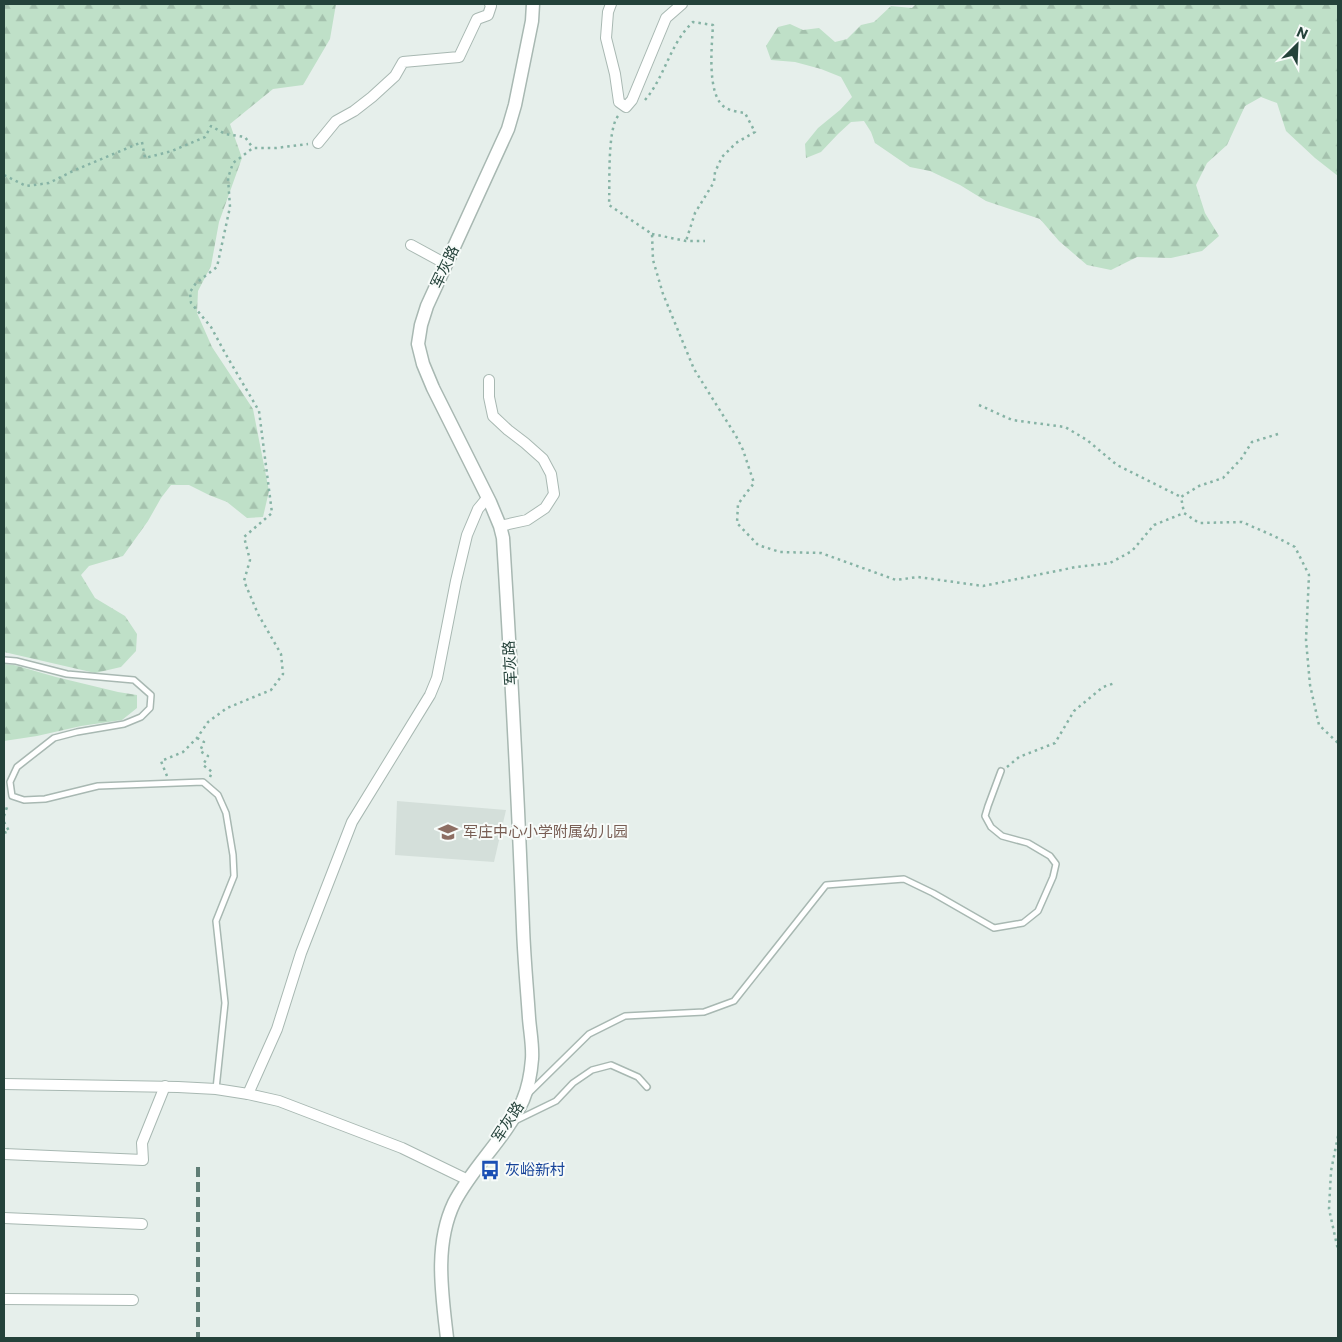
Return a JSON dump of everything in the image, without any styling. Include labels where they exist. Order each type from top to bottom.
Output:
[{"type":"street","points":[[318,143],[336,121],[354,111],[395,76],[404,62],[459,57],[477,19],[488,15],[490,4]]},
{"type":"street","name":"军灰路","points":[[447,1338],[442,1280],[443,1246],[447,1224],[454,1204],[468,1180],[510,1123],[524,1099],[532,1058],[503,538],[488,497],[433,388],[423,364],[418,344],[427,306],[508,129],[517,96],[534,4]]},
{"type":"street","points":[[611,4],[608,12],[606,38],[615,74],[619,102],[626,107],[632,100],[666,18],[682,4]]},
{"type":"street","points":[[411,245],[446,264]]},
{"type":"street","points":[[489,380],[488,396],[493,416],[543,459],[551,474],[554,494],[545,508],[527,520],[500,526]]},
{"type":"street","points":[[248,1094],[277,1028],[301,953],[352,822],[430,695],[437,678],[456,582],[468,534],[478,508],[488,497]]},
{"type":"street","points":[[4,1084],[165,1086],[216,1089],[248,1094],[279,1101],[402,1148],[468,1180]]},
{"type":"street","points":[[4,1154],[143,1160],[142,1144],[165,1086]]},
{"type":"street","points":[[4,1218],[142,1224]]},
{"type":"street","points":[[4,1299],[133,1300]]},
{"type":"lane","points":[[4,660],[16,660],[67,674],[134,680],[151,695],[150,708],[141,717],[124,724],[54,738],[17,767],[10,782],[12,796],[24,800],[45,799],[98,786],[203,782],[218,795],[226,813],[233,855],[234,876],[216,921],[225,1003],[216,1089]]},
{"type":"lane","points":[[524,1099],[589,1034],[625,1016],[704,1012],[734,1001],[826,885],[904,879],[994,928],[1023,923],[1038,911],[1053,877],[1056,864],[1050,856],[1028,843],[1002,836],[991,828],[985,816],[1001,771]]},
{"type":"lane","points":[[510,1123],[556,1101],[573,1083],[592,1070],[611,1064],[638,1077],[647,1087]]},
{"type":"path","points":[[686,241],[695,213],[714,182],[722,158],[736,143],[755,132],[745,112],[726,109],[718,102],[712,82],[711,49],[713,25],[693,22],[686,28],[677,43],[666,68],[652,92],[641,105],[626,107],[615,121],[611,143],[609,205],[652,234],[686,241],[705,241]]},
{"type":"path","points":[[4,175],[26,186],[49,183],[142,142],[145,158],[172,151],[205,137],[210,126],[225,134],[245,137],[253,148]]},
{"type":"path","points":[[169,783],[161,761],[183,752],[197,738],[208,722],[227,708],[272,690],[283,674],[280,654],[258,614],[244,581],[250,560],[244,537],[272,513],[259,411],[211,327],[191,303],[190,292],[196,283],[217,267],[230,207],[228,178],[233,163],[253,148],[276,148],[318,143]]},
{"type":"path","points":[[652,234],[653,260],[663,294],[694,369],[743,450],[754,483],[738,504],[737,523],[758,545],[780,552],[821,553],[896,580],[918,577],[983,586],[1076,567],[1110,563],[1132,550],[1154,525],[1184,514]]},
{"type":"path","points":[[978,406],[1012,420],[1065,427],[1087,440],[1117,465],[1181,497]]},
{"type":"path","points":[[1181,497],[1199,486],[1223,478],[1241,459],[1252,442],[1278,434]]},
{"type":"path","points":[[1181,497],[1184,514],[1199,523],[1242,522],[1294,547],[1309,575],[1306,640],[1310,685],[1319,724],[1338,743]]},
{"type":"path","points":[[1001,771],[1019,757],[1055,743],[1074,711],[1103,687],[1115,683]]},
{"type":"path","points":[[197,738],[204,742],[200,751],[208,756],[203,765],[212,772],[207,785]]},
{"type":"path","points":[[4,816],[12,796]]},
{"type":"path","points":[[4,822],[9,832],[4,834]]},
{"type":"path","points":[[1338,1136],[1331,1171],[1329,1209],[1338,1250]]},
{"type":"shaded area","name":"军庄中心小学附属幼儿园","points":[[397,801],[506,810],[494,862],[395,855]]},
{"type":"green space","points":[[4,4],[336,4],[330,39],[303,85],[273,89],[230,124],[242,158],[219,222],[211,266],[198,291],[197,313],[212,347],[253,409],[269,491],[263,517],[247,518],[227,502],[189,485],[171,485],[123,556],[89,566],[81,575],[95,598],[125,616],[137,634],[136,651],[121,667],[95,673],[4,652]]},
{"type":"green space","points":[[916,4],[1338,4],[1338,176],[1286,131],[1277,103],[1261,97],[1245,106],[1227,145],[1207,163],[1196,185],[1205,213],[1219,236],[1202,251],[1171,258],[1137,257],[1111,270],[1087,265],[1059,241],[1040,219],[986,201],[960,185],[930,171],[910,167],[875,143],[864,121],[851,122],[821,152],[806,158],[805,144],[818,128],[840,110],[852,97],[841,77],[795,62],[771,60],[766,46],[778,27],[790,24],[803,30],[819,28],[835,42],[847,39],[861,25],[874,22],[891,6],[912,8]]},
{"type":"green space","points":[[4,664],[137,695],[137,708],[122,720],[4,741]]},
{"type":"railway","points":[[198,1167],[198,1338]]},
{"type":"place","name":"军庄中心小学附属幼儿园","points":[[448,832]]},
{"type":"place","name":"灰峪新村","points":[[490,1170]]}]
